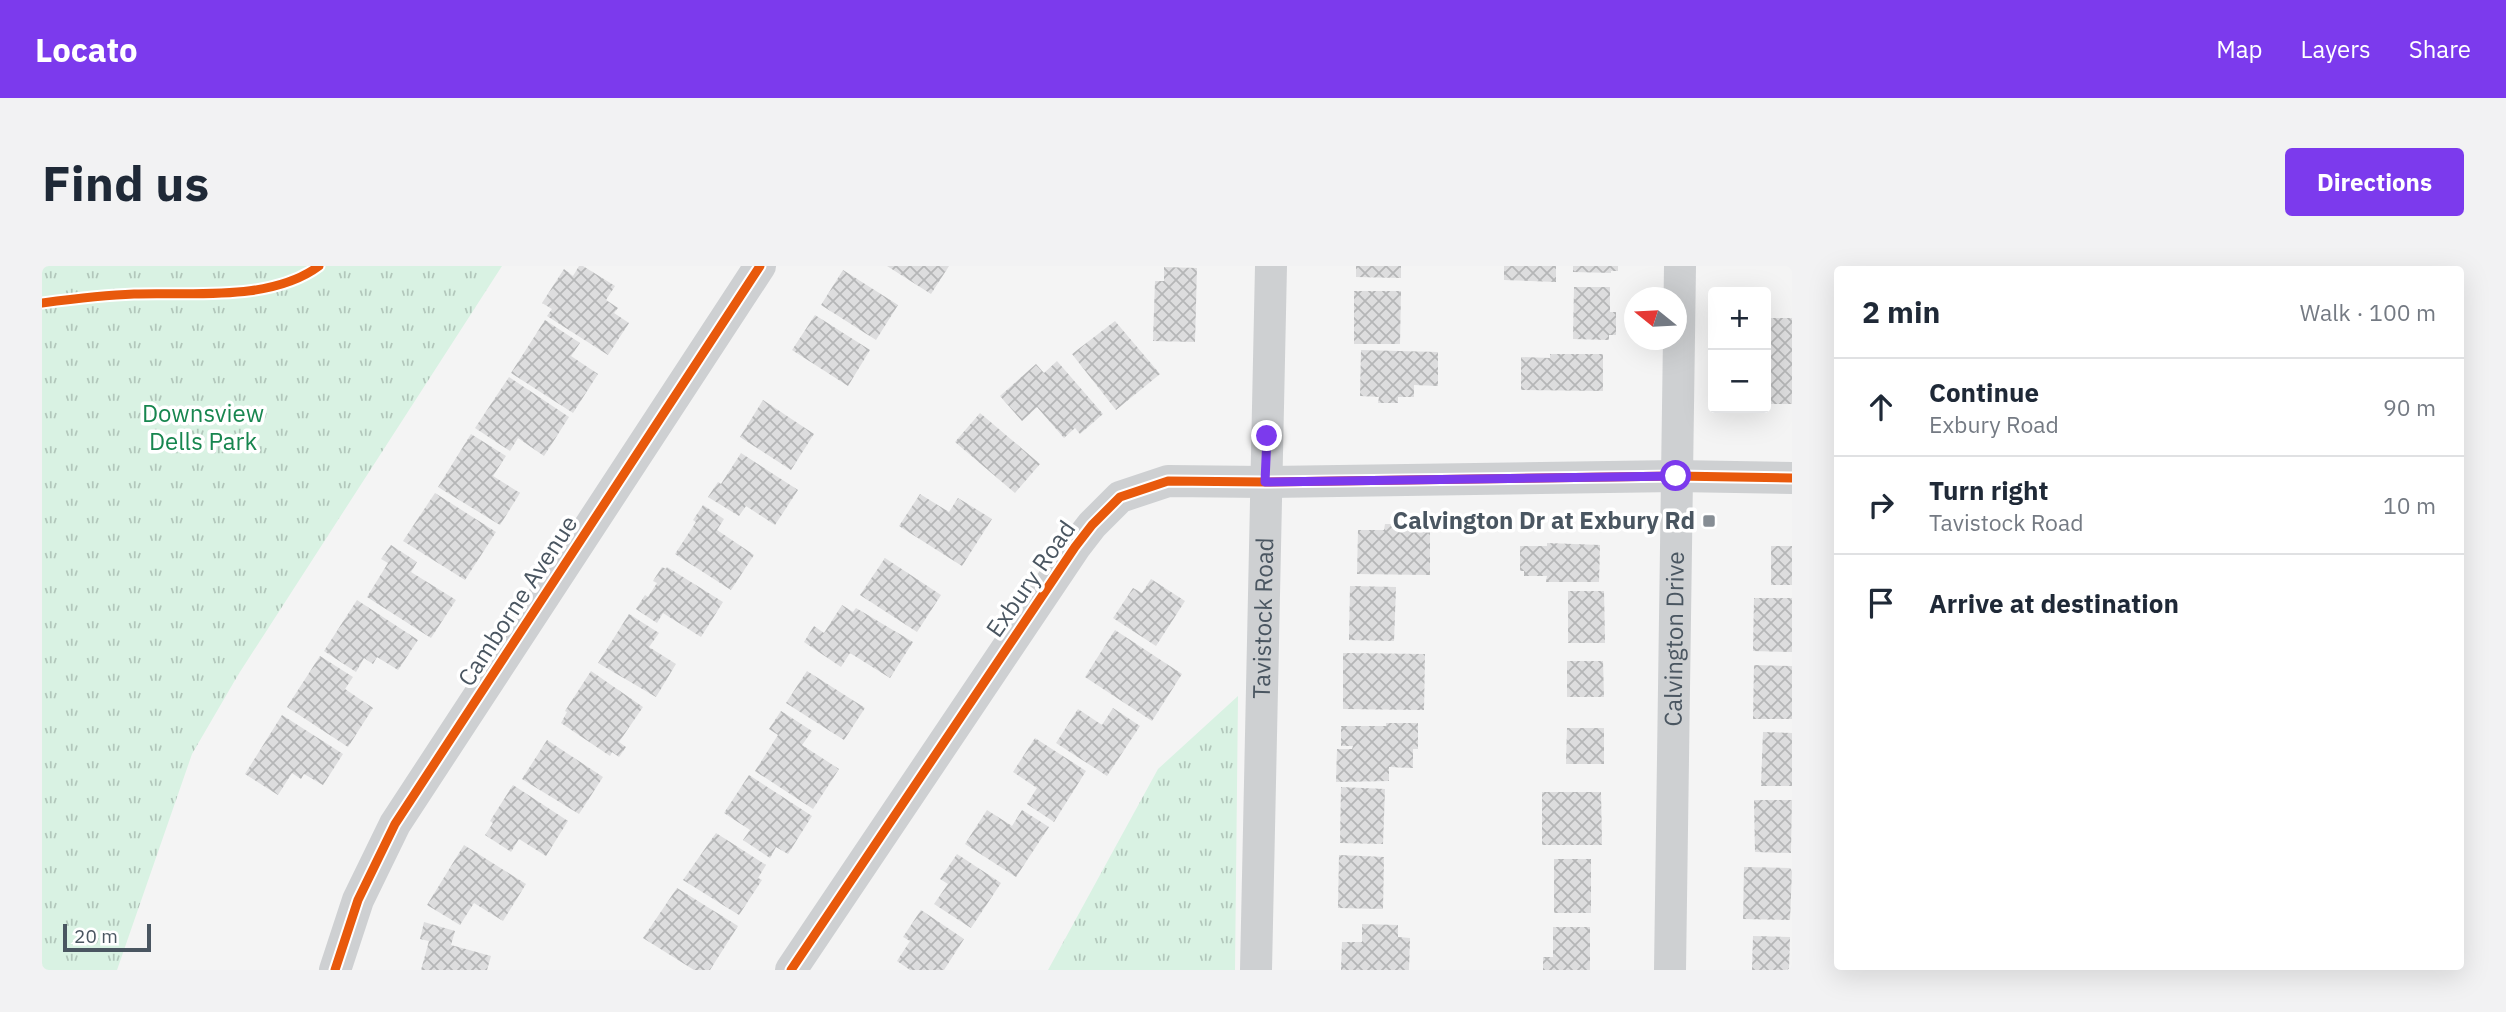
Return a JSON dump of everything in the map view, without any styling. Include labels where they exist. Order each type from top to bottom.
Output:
[{"type":"street","name":"Camborne Avenue","points":[[335,970],[358,900],[395,824],[760,266]]},
{"type":"street","name":"Tavistock Road","points":[[1256,970],[1271,266]]},
{"type":"street","name":"Calvington Drive","points":[[1670,970],[1681,266]]},
{"type":"street","name":"Exbury Road","points":[[791,970],[1091,525],[1120,497],[1168,481],[1676,476],[1792,478]]},
{"type":"green space","name":"Downsview Dells Park","points":[[42,266],[502,266],[238,675],[192,754],[117,970],[42,970]]},
{"type":"green space","points":[[1238,696],[1235,970],[1048,970],[1158,769]]},
{"type":"building","points":[[579,266],[615,286],[606,300],[618,308],[614,313],[629,323],[608,355],[547,316],[552,309],[542,303],[564,269],[573,276]]},
{"type":"building","points":[[887,266],[949,266],[931,294]]},
{"type":"building","points":[[1356,266],[1401,266],[1401,278],[1356,277]]},
{"type":"building","points":[[1504,266],[1556,266],[1556,282],[1504,280]]},
{"type":"building","points":[[1573,266],[1618,266],[1618,271],[1573,272]]},
{"type":"building","points":[[1164,267],[1197,268],[1195,342],[1153,341],[1155,281],[1164,281]]},
{"type":"building","points":[[843,270],[898,305],[876,340],[821,305]]},
{"type":"building","points":[[1574,287],[1610,287],[1610,312],[1616,312],[1616,335],[1609,335],[1609,340],[1573,339]]},
{"type":"building","points":[[1354,291],[1401,291],[1400,344],[1354,344]]},
{"type":"building","points":[[815,315],[870,350],[848,386],[792,350]]},
{"type":"building","points":[[1771,318],[1792,318],[1792,404],[1771,404]]},
{"type":"building","points":[[545,320],[580,343],[571,356],[598,374],[573,413],[511,373]]},
{"type":"building","points":[[1115,321],[1160,374],[1116,410],[1072,354]]},
{"type":"building","points":[[1361,350],[1438,352],[1438,386],[1414,385],[1414,397],[1398,397],[1398,403],[1378,403],[1379,397],[1360,396]]},
{"type":"building","points":[[1550,354],[1603,354],[1603,391],[1521,390],[1521,357],[1550,358]]},
{"type":"building","points":[[1057,361],[1103,414],[1080,434],[1075,428],[1064,438],[1037,407],[1022,421],[1000,396],[1036,364],[1044,373]]},
{"type":"building","points":[[509,377],[569,417],[544,456],[518,438],[510,451],[475,428]]},
{"type":"building","points":[[763,400],[814,434],[791,470],[740,437]]},
{"type":"building","points":[[980,413],[1040,464],[1015,493],[955,442]]},
{"type":"building","points":[[471,434],[506,456],[493,476],[520,493],[500,525],[438,487]]},
{"type":"building","points":[[741,453],[798,490],[775,525],[746,506],[739,516],[708,497],[718,482],[721,484]]},
{"type":"building","points":[[435,493],[496,532],[465,580],[403,541]]},
{"type":"building","points":[[920,494],[949,512],[958,498],[992,519],[962,566],[899,526]]},
{"type":"building","points":[[703,505],[724,519],[717,530],[754,555],[731,590],[675,554],[696,522],[693,520]]},
{"type":"building","points":[[1385,524],[1410,524],[1410,530],[1430,530],[1430,575],[1357,574],[1358,530],[1384,530]]},
{"type":"building","points":[[1547,543],[1600,545],[1599,582],[1546,582],[1547,576],[1524,576],[1524,571],[1520,571],[1520,546],[1547,546]]},
{"type":"building","points":[[391,545],[417,562],[411,572],[456,600],[431,638],[367,597],[388,563],[381,559]]},
{"type":"building","points":[[1771,546],[1792,546],[1792,585],[1771,585]]},
{"type":"building","points":[[885,558],[941,595],[917,632],[860,595]]},
{"type":"building","points":[[662,567],[667,567],[723,602],[701,637],[663,613],[657,623],[636,609],[657,583],[653,581]]},
{"type":"building","points":[[1151,579],[1185,601],[1156,646],[1113,618],[1133,588],[1142,593]]},
{"type":"building","points":[[1350,586],[1396,587],[1394,641],[1349,640]]},
{"type":"building","points":[[1568,591],[1604,591],[1605,643],[1568,643]]},
{"type":"building","points":[[1754,598],[1792,598],[1792,652],[1753,651]]},
{"type":"building","points":[[357,600],[418,640],[398,670],[377,657],[373,664],[364,658],[356,672],[324,651]]},
{"type":"building","points":[[842,605],[853,612],[856,608],[913,642],[890,678],[850,653],[841,667],[804,642],[814,626],[824,633]]},
{"type":"building","points":[[629,614],[659,633],[649,647],[676,664],[656,697],[598,663]]},
{"type":"building","points":[[1115,630],[1182,674],[1152,721],[1085,677]]},
{"type":"building","points":[[1343,653],[1425,654],[1424,710],[1343,709]]},
{"type":"building","points":[[320,656],[353,677],[345,689],[373,708],[348,747],[287,707]]},
{"type":"building","points":[[1567,661],[1603,661],[1604,697],[1567,697]]},
{"type":"building","points":[[1754,665],[1792,666],[1792,719],[1753,719]]},
{"type":"building","points":[[591,671],[643,707],[619,742],[626,747],[619,757],[612,752],[610,756],[561,723],[567,712],[565,711]]},
{"type":"building","points":[[807,671],[865,708],[844,740],[786,703]]},
{"type":"building","points":[[1113,708],[1140,726],[1107,776],[1056,743],[1078,709],[1102,725]]},
{"type":"building","points":[[781,711],[812,731],[802,745],[839,769],[813,809],[755,771],[778,735],[769,729]]},
{"type":"building","points":[[282,715],[343,754],[323,785],[304,774],[301,779],[292,773],[278,795],[245,774]]},
{"type":"building","points":[[1386,723],[1418,723],[1418,749],[1413,749],[1413,768],[1389,767],[1389,781],[1336,782],[1337,749],[1352,749],[1353,746],[1341,746],[1341,726],[1386,726]]},
{"type":"building","points":[[1567,728],[1604,728],[1604,764],[1566,764]]},
{"type":"building","points":[[1763,732],[1792,733],[1792,786],[1761,786]]},
{"type":"building","points":[[1035,738],[1086,771],[1054,822],[1027,804],[1037,788],[1013,772]]},
{"type":"building","points":[[547,740],[603,777],[579,814],[522,779]]},
{"type":"building","points":[[749,775],[812,816],[788,854],[776,847],[770,858],[743,840],[750,830],[724,813]]},
{"type":"building","points":[[513,785],[568,821],[546,856],[519,839],[511,852],[485,835],[493,823],[490,821]]},
{"type":"building","points":[[1341,787],[1385,789],[1383,844],[1340,843]]},
{"type":"building","points":[[1542,792],[1601,792],[1602,845],[1542,845]]},
{"type":"building","points":[[1754,800],[1792,800],[1791,853],[1755,852]]},
{"type":"building","points":[[987,810],[1012,826],[1022,810],[1049,827],[1016,877],[965,844]]},
{"type":"building","points":[[716,833],[766,865],[758,878],[762,880],[739,915],[683,880]]},
{"type":"building","points":[[464,845],[526,884],[503,921],[474,903],[460,925],[427,905]]},
{"type":"building","points":[[957,854],[1001,883],[971,928],[934,904],[948,884],[940,879]]},
{"type":"building","points":[[1339,855],[1384,857],[1383,909],[1338,908]]},
{"type":"building","points":[[1554,859],[1591,859],[1591,913],[1554,913]]},
{"type":"building","points":[[1744,867],[1790,868],[1790,920],[1743,919]]},
{"type":"building","points":[[677,888],[738,926],[710,970],[694,970],[643,938]]},
{"type":"building","points":[[921,910],[964,939],[944,970],[910,970],[897,961],[910,941],[903,937]]},
{"type":"building","points":[[424,922],[455,931],[451,945],[491,956],[487,970],[421,970],[429,941],[420,939]]},
{"type":"building","points":[[1362,924],[1398,925],[1398,937],[1410,938],[1409,970],[1341,970],[1342,942],[1362,942]]},
{"type":"building","points":[[1553,927],[1590,927],[1590,970],[1543,970],[1543,957],[1553,957]]},
{"type":"building","points":[[1753,936],[1790,937],[1789,970],[1752,970]]},
{"type":"cycle path","points":[[42,303],[88,297],[254,290],[300,277],[319,266]]},
{"type":"cycle path","points":[[335,970],[358,900],[395,824],[760,266]]},
{"type":"cycle path","points":[[791,970],[1075,547],[1120,497],[1168,481],[1676,476],[1792,478]]},
{"type":"place","name":"Calvington Dr at Exbury Rd","points":[[1709,521]]},
{"type":"route","points":[[1267,436],[1265,482],[1676,476]]}]
